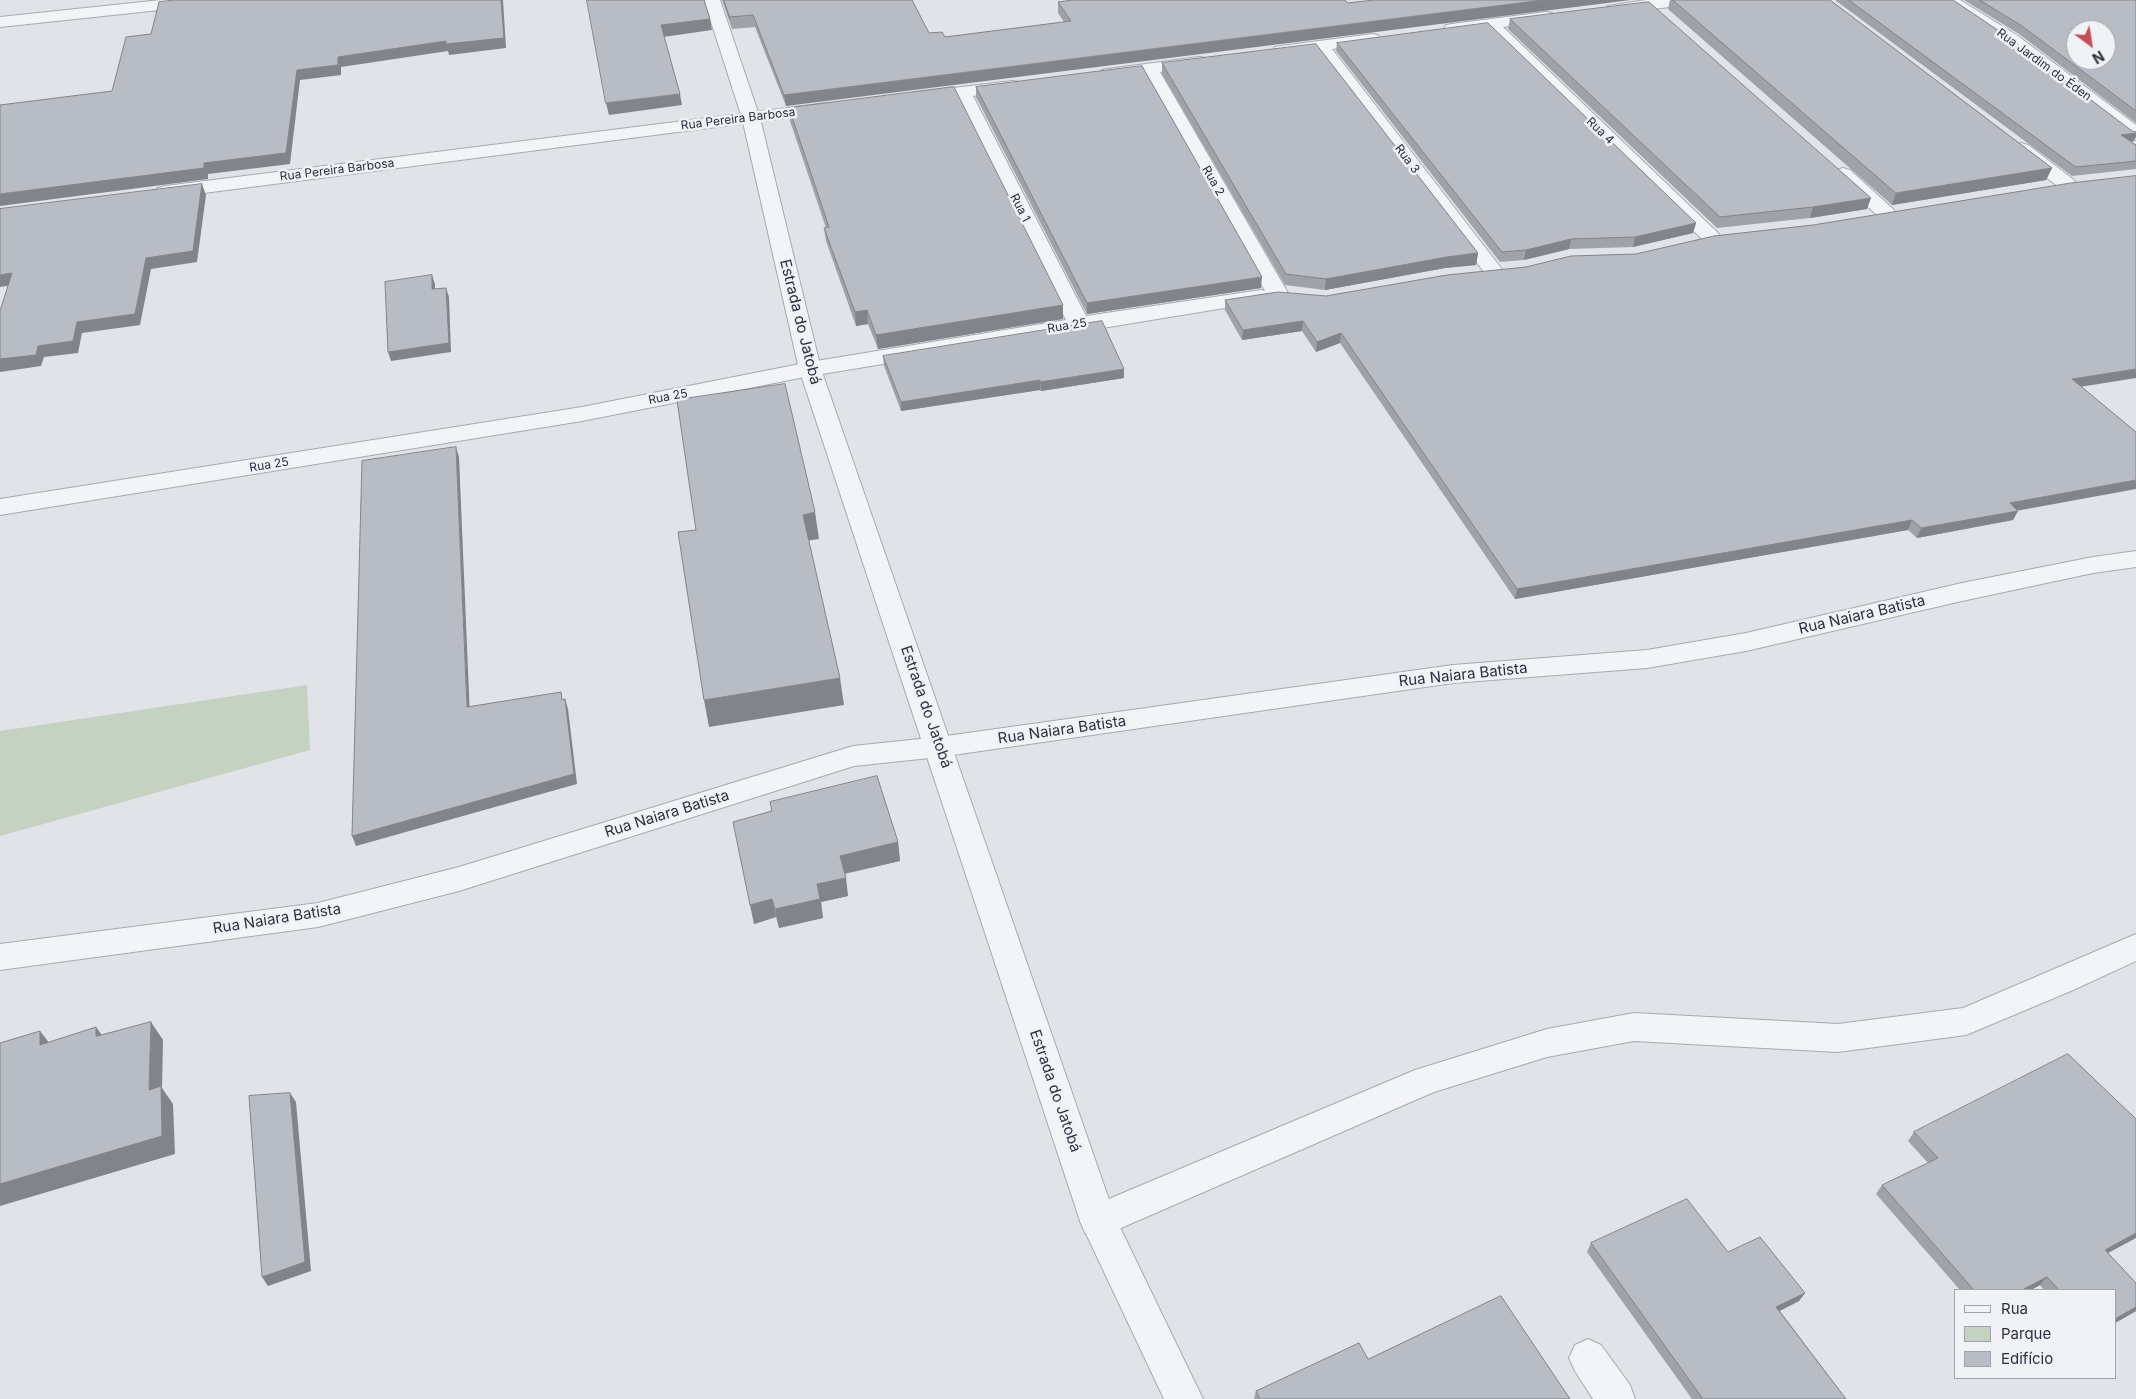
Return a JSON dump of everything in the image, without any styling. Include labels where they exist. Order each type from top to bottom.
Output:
[{"type":"street","points":[[0,22],[207,0]]},
{"type":"street","name":"Estrada do Jatobá","points":[[712,0],[751,118],[810,369],[1098,1221],[1184,1399]]},
{"type":"street","points":[[1594,11],[1685,0]]},
{"type":"street","name":"Rua Jardim do Éden","points":[[1949,0],[2012,40],[2136,134]]},
{"type":"street","points":[[1650,4],[1665,17]]},
{"type":"street","points":[[1433,31],[1565,15]]},
{"type":"street","name":"Rua 4","points":[[1490,24],[1720,236],[1685,244]]},
{"type":"street","points":[[1263,54],[1386,37]]},
{"type":"street","name":"Rua 3","points":[[1320,46],[1484,273],[1517,269]]},
{"type":"street","points":[[1090,76],[1216,60]]},
{"type":"street","name":"Rua 2","points":[[1149,69],[1287,294]]},
{"type":"street","points":[[904,99],[1031,84]]},
{"type":"street","name":"Rua 1","points":[[962,92],[1079,324]]},
{"type":"street","name":"Rua Pereira Barbosa","points":[[148,194],[847,106]]},
{"type":"street","points":[[2004,136],[2077,183],[2039,188]]},
{"type":"street","points":[[1827,161],[1896,212],[1858,218]]},
{"type":"street","name":"Rua 25","points":[[0,507],[582,414],[810,369],[1079,324],[1287,294]]},
{"type":"street","name":"Rua Naiara Batista","points":[[0,958],[318,915],[460,879],[853,756],[939,747],[1453,674],[1646,659],[1746,642],[1962,592],[2136,559]]},
{"type":"street","points":[[1098,1221],[1427,1080],[1547,1043],[1634,1027],[1838,1038],[1966,1021],[2060,982],[2136,947]]},
{"type":"street","points":[[1588,1358],[1616,1399]]},
{"type":"green space","points":[[307,685],[310,750],[0,836],[0,731]]},
{"type":"building","points":[[175,0],[501,0],[504,38],[446,44],[446,41],[338,57],[338,65],[297,70],[286,153],[204,163],[204,168],[0,194],[0,105],[112,91],[126,37],[151,34],[159,2]]},
{"type":"building","points":[[587,0],[704,0],[710,19],[661,25],[680,94],[606,103]]},
{"type":"building","points":[[724,0],[912,0],[929,33],[942,32],[945,37],[1071,21],[1058,2],[1073,0],[1345,0],[1348,3],[1374,0],[1544,0],[784,95],[753,15],[730,17]]},
{"type":"building","points":[[1673,0],[1830,0],[2052,168],[1896,193]]},
{"type":"building","points":[[1849,0],[1953,0],[2008,37],[2132,131],[2136,132],[2121,135],[2136,145],[2136,161],[2076,167]]},
{"type":"building","points":[[1980,0],[2136,0],[2136,111],[2081,70],[2116,70],[2116,20],[2066,20],[2066,59],[2022,26]]},
{"type":"building","points":[[1649,2],[1871,198],[1813,207],[1720,217],[1510,19]]},
{"type":"building","points":[[1488,23],[1696,223],[1635,237],[1571,239],[1526,250],[1502,252],[1337,43]]},
{"type":"building","points":[[1316,44],[1478,253],[1326,279],[1286,274],[1162,63]]},
{"type":"building","points":[[1142,66],[1262,277],[1087,303],[976,87]]},
{"type":"building","points":[[954,87],[1063,305],[876,335],[867,310],[855,312],[824,228],[829,227],[789,108]]},
{"type":"building","points":[[2136,176],[2136,369],[2072,379],[2136,432],[2136,480],[2010,503],[2018,511],[1921,528],[1912,520],[1517,589],[1341,333],[1317,342],[1303,321],[1243,330],[1225,300],[1278,292],[1326,296],[1447,275],[1526,267],[1571,256],[1636,254],[1714,236],[1813,225],[2071,183]]},
{"type":"building","points":[[202,184],[193,251],[146,258],[135,314],[77,322],[73,341],[38,346],[36,355],[0,359],[0,311],[12,273],[0,275],[0,209]]},
{"type":"building","points":[[432,275],[432,289],[446,288],[449,343],[388,352],[385,282]]},
{"type":"building","points":[[1102,321],[1124,369],[901,402],[883,356]]},
{"type":"building","points":[[785,384],[815,512],[803,515],[840,678],[704,700],[678,532],[696,530],[677,400]]},
{"type":"building","points":[[456,447],[467,707],[561,692],[562,700],[565,699],[574,774],[352,836],[362,461]]},
{"type":"building","points":[[877,776],[898,842],[840,856],[846,878],[817,884],[820,899],[775,909],[772,899],[750,905],[733,822],[772,811],[770,802]]},
{"type":"building","points":[[151,1022],[149,1090],[161,1086],[162,1136],[0,1184],[0,1043],[40,1031],[40,1045],[96,1027],[96,1036]]},
{"type":"building","points":[[2068,1054],[2136,1119],[2136,1233],[2105,1250],[2136,1283],[2136,1307],[2116,1318],[2116,1289],[2058,1289],[2047,1277],[2024,1289],[1973,1289],[1882,1185],[1938,1158],[1914,1132]]},
{"type":"building","points":[[290,1093],[305,1262],[262,1277],[249,1096]]},
{"type":"building","points":[[1687,1199],[1728,1252],[1760,1237],[1805,1293],[1776,1307],[1846,1399],[1703,1399],[1591,1243]]},
{"type":"building","points":[[1501,1296],[1570,1399],[1260,1399],[1256,1391],[1359,1343],[1368,1359]]}]
